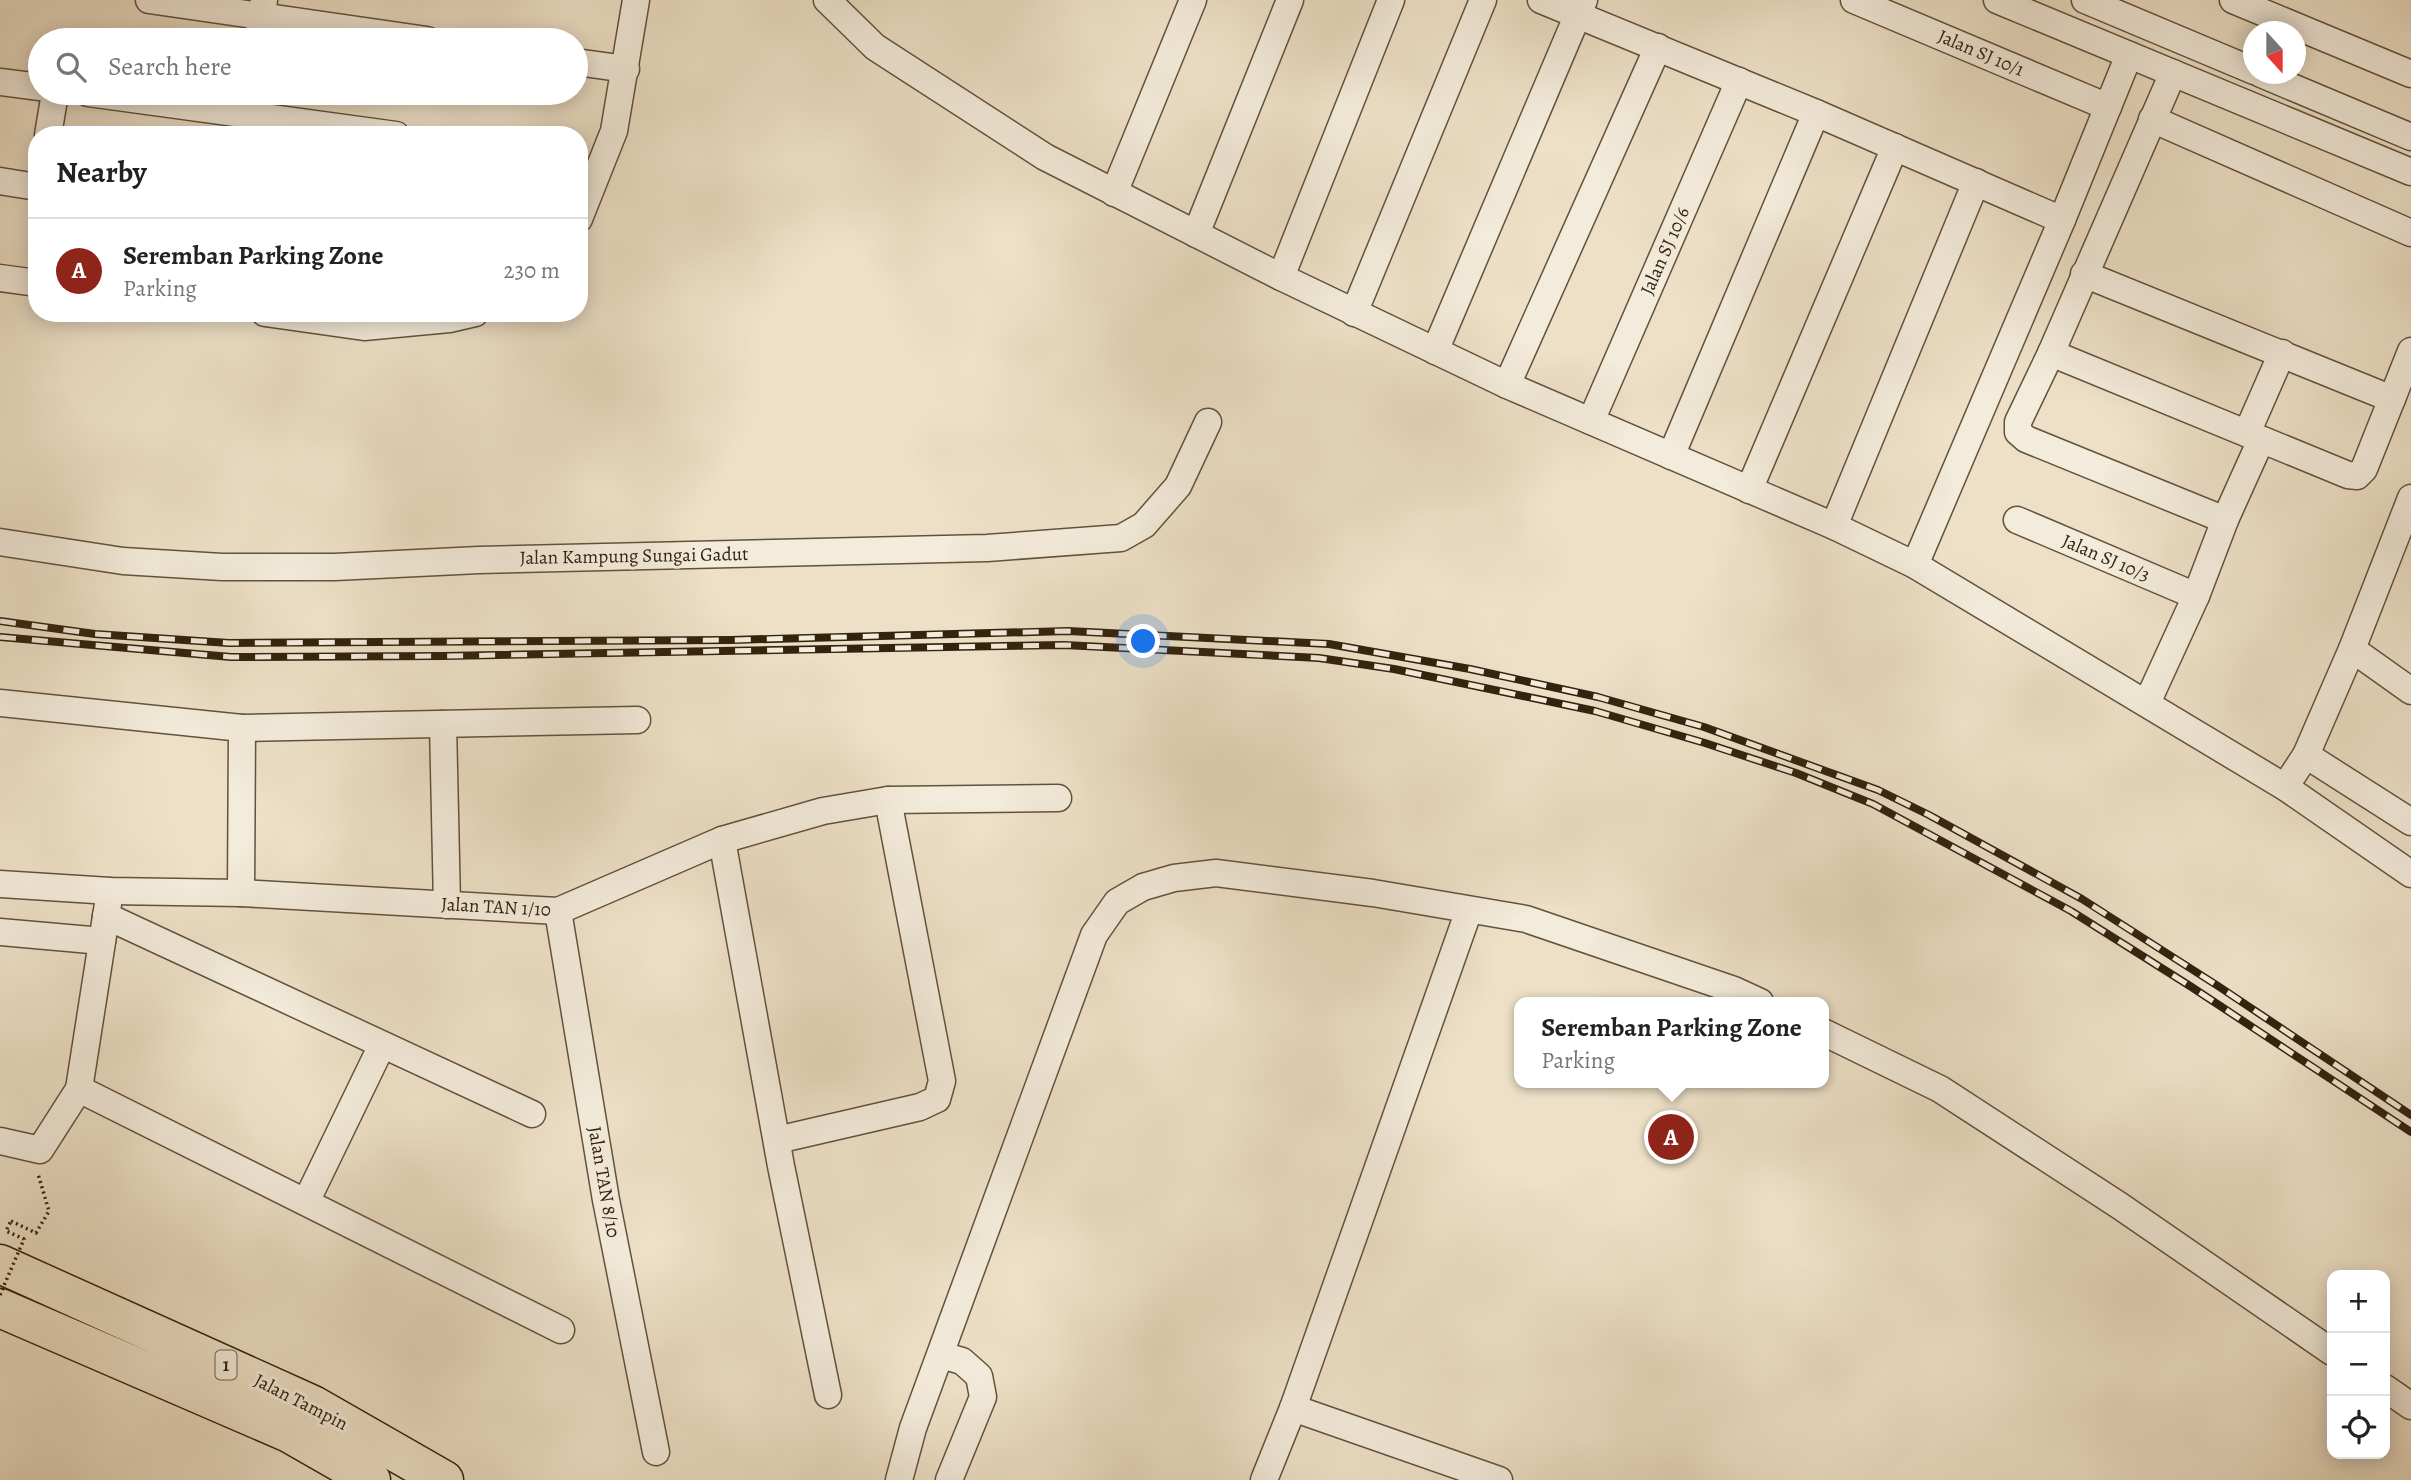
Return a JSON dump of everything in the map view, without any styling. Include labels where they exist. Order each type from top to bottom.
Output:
[{"type":"highway","name":"Jalan Tampin","points":[[0,1264],[313,1405],[444,1480]]},
{"type":"highway","name":"Jalan Tampin","points":[[0,1308],[289,1433],[371,1480]]},
{"type":"street","points":[[149,0],[332,28]]},
{"type":"street","points":[[591,160],[614,131],[636,0]]},
{"type":"street","points":[[827,0],[875,47],[1045,157],[1354,313],[1507,385],[1834,526],[1914,565],[2285,788],[2411,874]]},
{"type":"street","points":[[1114,193],[1193,0]]},
{"type":"street","points":[[1196,234],[1290,0]]},
{"type":"street","points":[[1282,277],[1391,0]]},
{"type":"street","points":[[1354,313],[1483,0]]},
{"type":"street","points":[[1541,0],[1581,7],[1658,47],[2062,219]]},
{"type":"street","name":"Jalan SJ 10/1","points":[[1854,0],[2108,107]]},
{"type":"street","points":[[1997,0],[2411,172]]},
{"type":"street","points":[[2085,0],[2243,67]]},
{"type":"street","points":[[2233,0],[2411,74]]},
{"type":"street","points":[[1435,351],[1581,7]]},
{"type":"street","points":[[1507,385],[1658,47]]},
{"type":"street","points":[[1914,565],[2129,55]]},
{"type":"street","points":[[588,64],[626,69]]},
{"type":"street","points":[[2173,73],[2051,353],[2018,422],[2018,432],[2026,439],[2225,520]]},
{"type":"street","name":"Jalan SJ 10/6","points":[[1591,421],[1739,81]]},
{"type":"street","points":[[0,82],[28,86]]},
{"type":"street","points":[[2285,84],[2411,137]]},
{"type":"street","points":[[50,126],[53,105]]},
{"type":"street","points":[[253,105],[353,126]]},
{"type":"street","points":[[1671,456],[1816,113]]},
{"type":"street","points":[[2152,119],[2411,233]]},
{"type":"street","points":[[1749,490],[1895,147]]},
{"type":"street","points":[[0,181],[28,186]]},
{"type":"street","points":[[1834,526],[1976,182]]},
{"type":"street","points":[[2084,274],[2392,399]]},
{"type":"street","points":[[0,278],[28,281]]},
{"type":"street","points":[[353,322],[364,327],[400,322]]},
{"type":"street","points":[[2051,353],[2357,477],[2364,469],[2411,351]]},
{"type":"street","points":[[2147,703],[2196,596],[2282,353]]},
{"type":"street","name":"Jalan Kampung Sungai Gadut","points":[[0,542],[123,561],[222,567],[310,567],[479,560],[987,548],[1121,538],[1144,525],[1178,486],[1208,422]]},
{"type":"street","points":[[2285,788],[2306,755],[2352,649],[2402,548],[2411,498]]},
{"type":"street","name":"Jalan SJ 10/3","points":[[2017,520],[2196,596]]},
{"type":"street","points":[[2352,649],[2411,691]]},
{"type":"street","points":[[0,703],[242,727],[637,720]]},
{"type":"street","points":[[443,724],[447,905]]},
{"type":"street","points":[[241,893],[242,727]]},
{"type":"street","points":[[2306,755],[2411,822]]},
{"type":"street","name":"Jalan TAN 1/10","points":[[0,884],[106,916],[241,893],[558,911],[722,840],[824,811],[888,800],[1058,798]]},
{"type":"street","points":[[777,1140],[920,1107],[937,1099],[942,1081],[888,800]]},
{"type":"street","points":[[722,840],[777,1140],[828,1395]]},
{"type":"street","points":[[899,1480],[913,1428],[1094,934],[1117,902],[1143,887],[1174,878],[1216,873],[1373,893],[1526,919],[1749,997]]},
{"type":"street","points":[[1264,1480],[1293,1408],[1469,909]]},
{"type":"street","name":"Jalan TAN 8/10","points":[[558,911],[606,1200],[656,1452]]},
{"type":"street","points":[[0,1140],[40,1150],[79,1089],[106,916]]},
{"type":"street","points":[[0,932],[106,916],[531,1114]]},
{"type":"street","points":[[1829,1035],[1940,1089],[2120,1206],[2327,1349]]},
{"type":"street","points":[[306,1202],[382,1045]]},
{"type":"street","points":[[79,1089],[561,1330]]},
{"type":"street","points":[[941,1355],[962,1362],[979,1376],[983,1397],[949,1480]]},
{"type":"street","points":[[2390,1391],[2411,1406]]},
{"type":"street","points":[[1293,1408],[1499,1480]]},
{"type":"path","points":[[0,1295],[24,1239],[6,1231],[11,1221],[36,1233],[49,1211],[30,1148]]},
{"type":"railway","points":[[0,621],[95,634],[229,643],[731,640],[1068,631],[1329,644],[1470,669],[1598,697],[1704,727],[1878,790],[2082,899],[2411,1115]]},
{"type":"railway","points":[[0,637],[231,657],[1064,645],[1319,658],[1394,669],[1595,711],[1796,773],[1873,804],[2071,911],[2411,1132]]},
{"type":"place","name":"Seremban Parking Zone","points":[[1671,1137]]}]
